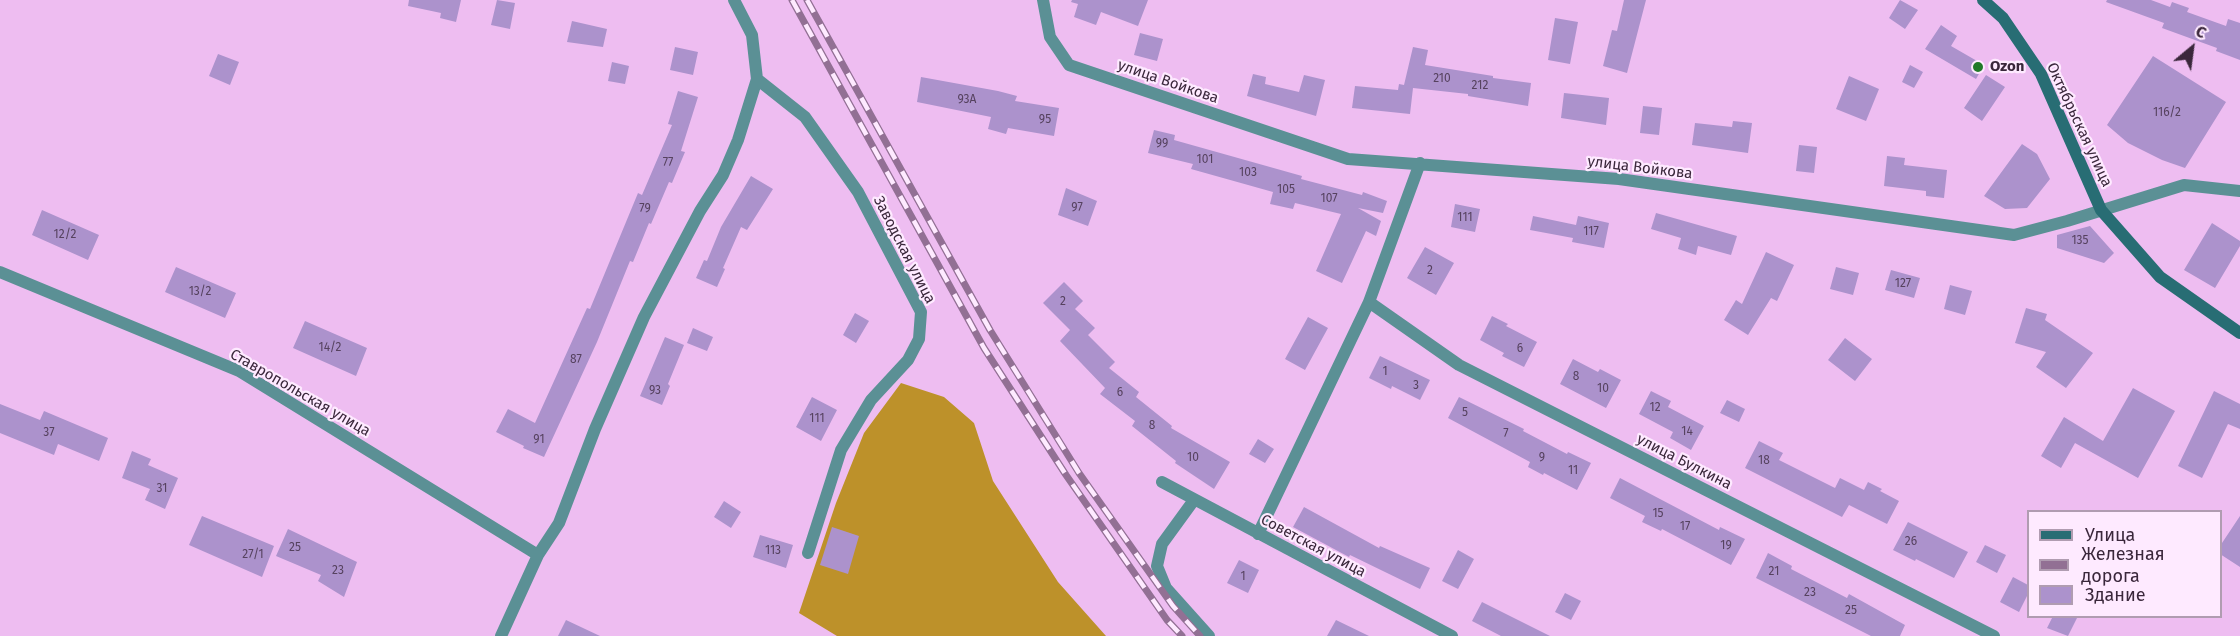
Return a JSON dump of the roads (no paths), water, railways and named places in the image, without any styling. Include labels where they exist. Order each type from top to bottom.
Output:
[{"type":"main road","name":"Октябрьская улица","points":[[1983,0],[2003,18],[2041,74],[2102,210]]},
{"type":"main road","points":[[2102,210],[2160,277],[2240,333]]},
{"type":"street","points":[[501,636],[538,555],[559,523],[595,429],[644,317],[700,211],[723,175],[738,140],[757,79],[752,35],[734,0]]},
{"type":"street","name":"улица Войкова","points":[[1043,0],[1050,37],[1069,65],[1348,159],[1618,179],[2014,235],[2102,210]]},
{"type":"street","name":"Заводская улица","points":[[757,79],[805,117],[858,192],[921,312],[918,339],[908,360],[871,400],[841,450],[808,553]]},
{"type":"street","points":[[1258,534],[1369,302],[1419,163]]},
{"type":"street","name":"Октябрьская улица","points":[[2102,210],[2184,184],[2240,191]]},
{"type":"street","name":"Ставропольская улица","points":[[0,272],[239,371],[538,555]]},
{"type":"street","name":"улица Булкина","points":[[1369,302],[1459,364],[1994,636]]},
{"type":"street","name":"Советская улица","points":[[1161,482],[1452,636]]},
{"type":"street","points":[[1194,500],[1162,544],[1157,566],[1166,588],[1209,636]]},
{"type":"railway","points":[[792,0],[984,348],[1066,475],[1167,620],[1182,636]]},
{"type":"railway","points":[[807,0],[990,330],[1079,473],[1173,606],[1200,636]]},
{"type":"place","name":"Ozon","points":[[1978,67]]}]
